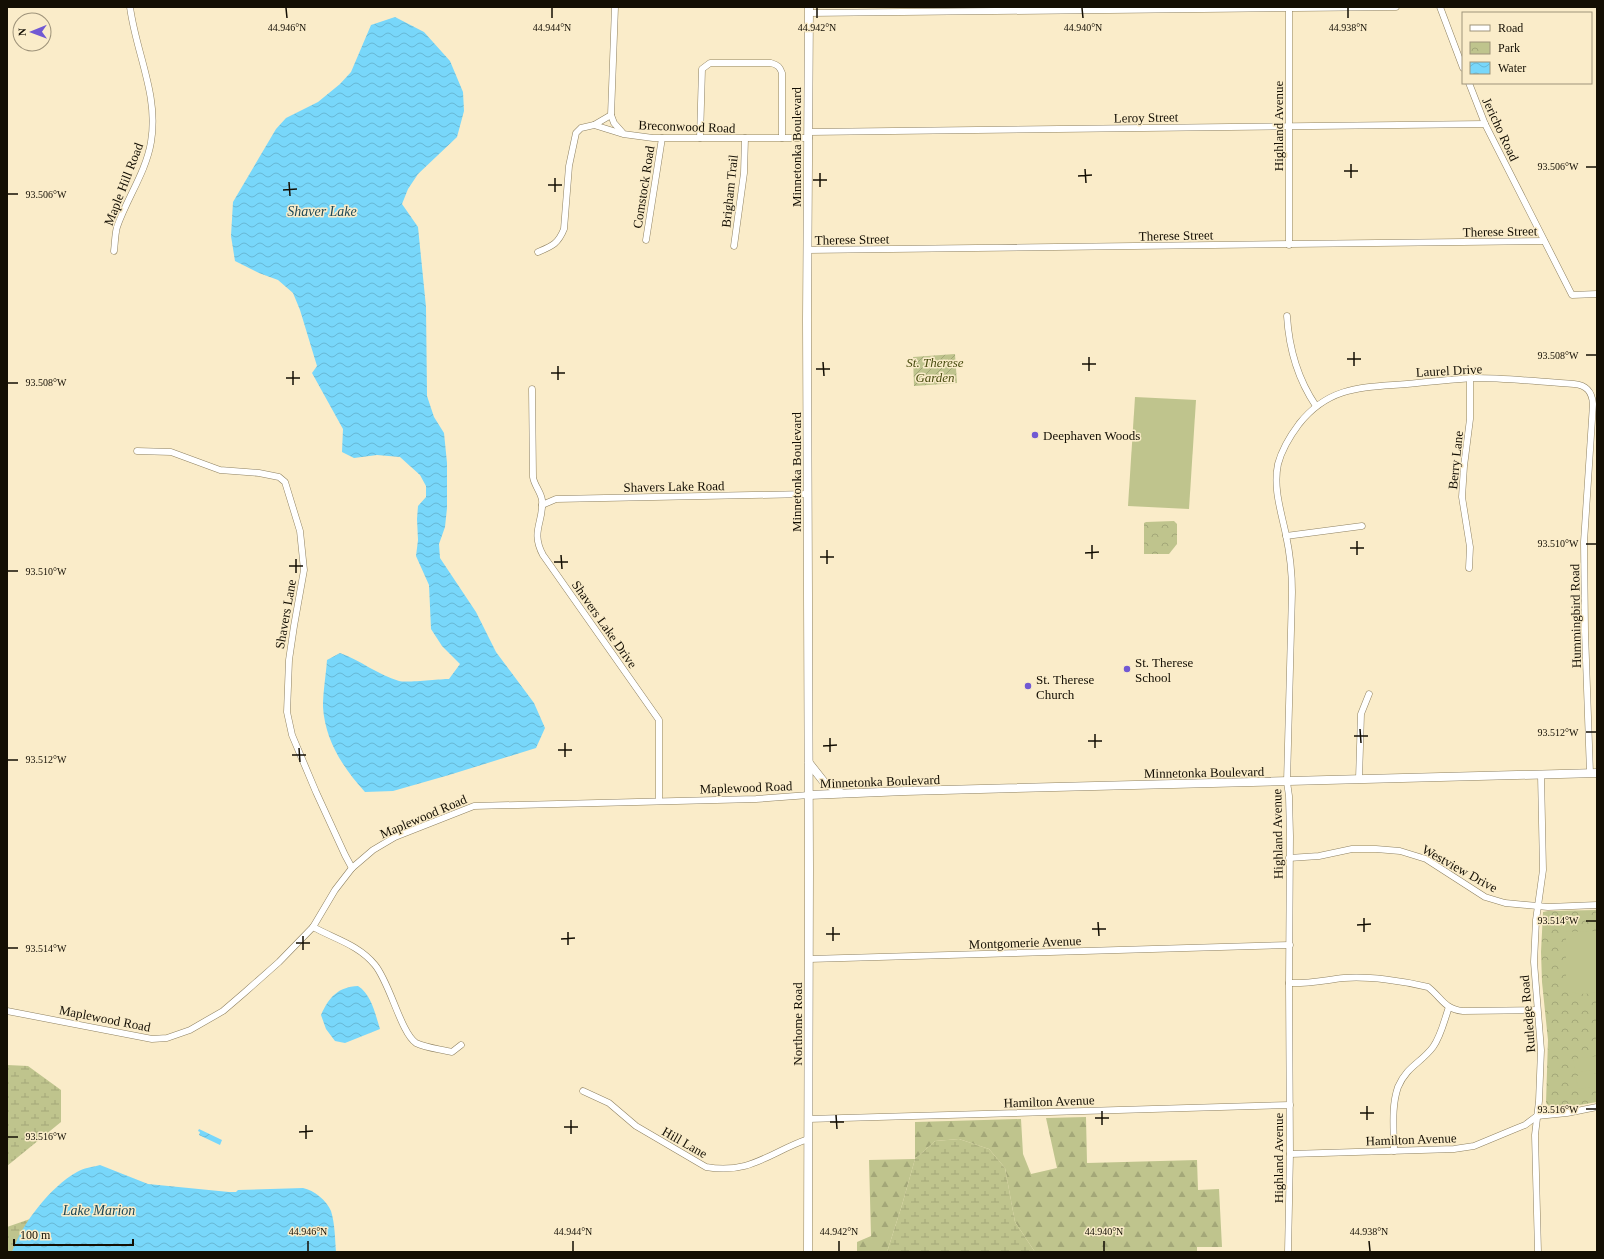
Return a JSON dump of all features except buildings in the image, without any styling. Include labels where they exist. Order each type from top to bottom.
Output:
[{"type":"street","name":"Maple Hill Road","points":[[114,251],[117,228],[146,163],[151,143],[153,122],[148,81],[136,39],[130,7]]},
{"type":"street","points":[[538,252],[547,249],[560,238],[564,229],[569,166],[576,133],[581,128],[594,125],[611,115],[615,7]]},
{"type":"street","points":[[809,10],[1396,7]]},
{"type":"street","points":[[1440,7],[1462,65]]},
{"type":"street","name":"Highland Avenue","points":[[1289,8],[1289,244]]},
{"type":"street","name":"Minnetonka Boulevard","points":[[809,10],[807,250],[808,795],[1593,773]]},
{"type":"street","points":[[700,138],[702,69],[710,63],[771,63],[776,64],[780,68],[782,74],[782,138]]},
{"type":"street","name":"Jericho Road","points":[[1469,84],[1484,124],[1572,295],[1597,294]]},
{"type":"street","name":"Breconwood Road","points":[[611,115],[614,123],[623,134],[653,138],[782,138],[809,135]]},
{"type":"street","name":"Leroy Street","points":[[809,135],[1484,124]]},
{"type":"street","points":[[594,125],[623,134]]},
{"type":"street","name":"Comstock Road","points":[[646,240],[662,138]]},
{"type":"street","name":"Brigham Trail","points":[[734,246],[744,173],[745,138]]},
{"type":"street","name":"Therese Street","points":[[807,250],[1544,241]]},
{"type":"street","points":[[1287,316],[1294,364],[1306,391],[1316,406]]},
{"type":"street","name":"Laurel Drive","points":[[1316,406],[1331,397],[1354,389],[1378,385],[1470,378],[1581,384],[1586,388]]},
{"type":"street","name":"Berry Lane","points":[[1470,378],[1470,419],[1462,497],[1470,547],[1470,568]]},
{"type":"street","name":"Hummingbird Road","points":[[1586,388],[1591,393],[1593,404],[1584,542],[1585,632],[1593,773]]},
{"type":"street","name":"Shavers Lake Drive","points":[[532,389],[533,477],[534,484],[542,498],[537,534],[539,549],[659,720],[659,801]]},
{"type":"street","name":"Highland Avenue","points":[[1288,1252],[1290,1154],[1290,945],[1289,796],[1287,782],[1292,592],[1291,568],[1286,536],[1277,498],[1276,481],[1278,464],[1284,446],[1304,417],[1316,406]]},
{"type":"street","name":"Shavers Lane","points":[[137,450],[171,452],[220,470],[279,477],[285,482],[300,531],[304,570],[289,660],[287,712],[292,735],[344,855],[352,868]]},
{"type":"street","name":"Shavers Lake Road","points":[[542,505],[556,499],[808,494]]},
{"type":"street","points":[[1286,536],[1362,526]]},
{"type":"street","points":[[1359,779],[1361,714],[1369,694]]},
{"type":"street","points":[[809,763],[824,782],[842,793]]},
{"type":"street","name":"Rutledge Road","points":[[1538,1252],[1535,1135],[1541,1050],[1534,962],[1544,849],[1541,775]]},
{"type":"street","name":"Maplewood Road","points":[[7,1011],[152,1039],[167,1038],[190,1030],[222,1011],[279,962],[313,927],[335,890],[352,868],[373,850],[395,837],[474,806],[756,799],[808,795]]},
{"type":"street","name":"Northome Road","points":[[808,795],[808,1252]]},
{"type":"street","name":"Westview Drive","points":[[1289,858],[1319,856],[1352,849],[1400,851],[1426,859],[1485,897],[1505,903],[1538,907],[1597,905]]},
{"type":"street","points":[[313,927],[363,952],[374,964],[383,976],[406,1031],[415,1042],[421,1045],[452,1052],[461,1045]]},
{"type":"street","name":"Montgomerie Avenue","points":[[809,960],[1290,945]]},
{"type":"street","points":[[1289,983],[1303,984],[1345,978],[1365,978],[1420,985],[1434,992],[1454,1010],[1537,1010]]},
{"type":"street","points":[[1394,1151],[1395,1098],[1399,1086],[1404,1075],[1432,1048],[1438,1038],[1449,1007]]},
{"type":"street","name":"Hill Lane","points":[[583,1091],[609,1103],[636,1126],[706,1167],[735,1169],[751,1165],[796,1143],[808,1139]]},
{"type":"street","name":"Hamilton Avenue","points":[[808,1119],[1290,1105]]},
{"type":"street","name":"Hamilton Avenue","points":[[1290,1154],[1454,1150],[1474,1146],[1525,1125],[1537,1116],[1567,1113],[1597,1107]]},
{"type":"green space","name":"St. Therese Garden","points":[[955,354],[957,383],[914,386],[913,357]]},
{"type":"green space","points":[[1135,397],[1196,400],[1189,509],[1128,506]]},
{"type":"green space","points":[[1174,521],[1177,524],[1177,544],[1169,554],[1144,554],[1144,523]]},
{"type":"green space","points":[[1597,910],[1597,1102],[1557,1109],[1550,1107],[1546,1103],[1548,1040],[1542,982],[1541,952],[1543,912]]},
{"type":"green space","points":[[1597,931],[1597,992],[1585,994],[1566,992],[1566,932]]},
{"type":"green space","points":[[1597,1056],[1597,1069],[1575,1073],[1573,1059]]},
{"type":"green space","points":[[7,1065],[28,1066],[61,1090],[61,1122],[7,1166]]},
{"type":"green space","points":[[1597,1073],[1597,1086],[1578,1089],[1576,1076]]},
{"type":"green space","points":[[1086,1117],[1087,1163],[1197,1160],[1198,1190],[1219,1189],[1222,1247],[1197,1247],[1197,1252],[1035,1252],[1015,1222],[1005,1168],[989,1149],[959,1139],[935,1141],[915,1159],[915,1122],[1021,1119],[1023,1154],[1031,1174],[1057,1168],[1046,1118]]},
{"type":"green space","points":[[959,1139],[989,1149],[1005,1168],[1015,1222],[1035,1252],[887,1252],[915,1159],[935,1141]]},
{"type":"green space","points":[[915,1159],[887,1252],[857,1252],[857,1242],[871,1236],[869,1160]]},
{"type":"green space","points":[[30,1219],[12,1252],[7,1252],[7,1227]]},
{"type":"water","name":"Shaver Lake","points":[[395,17],[424,32],[450,61],[463,92],[464,111],[457,137],[418,174],[408,189],[402,204],[418,227],[426,307],[427,396],[434,417],[444,433],[447,463],[447,508],[445,527],[439,544],[440,558],[476,612],[496,652],[534,703],[545,728],[536,748],[393,791],[365,792],[349,773],[336,753],[327,731],[324,719],[323,695],[327,660],[340,653],[399,681],[449,679],[460,664],[442,646],[431,629],[429,585],[416,556],[418,540],[418,506],[426,497],[426,486],[420,475],[400,457],[377,455],[354,458],[342,452],[343,429],[312,373],[317,366],[300,310],[293,293],[278,280],[259,273],[235,261],[231,236],[233,202],[276,129],[286,118],[318,102],[340,84],[351,72],[371,25]]},
{"type":"water","points":[[358,986],[367,994],[375,1011],[380,1029],[345,1043],[335,1041],[326,1029],[321,1015],[327,1003],[335,994],[345,988]]},
{"type":"water","points":[[199,1129],[222,1140],[220,1145],[199,1135]]},
{"type":"water","name":"Lake Marion","points":[[100,1165],[148,1184],[229,1192],[236,1192],[238,1190],[307,1189],[323,1200],[331,1211],[336,1252],[12,1252],[30,1218],[57,1187],[79,1171]]},
{"type":"place","name":"Deephaven Woods","points":[[1035,435]]},
{"type":"place","name":"St. Therese School","points":[[1127,669]]},
{"type":"place","name":"St. Therese Church","points":[[1028,686]]}]
